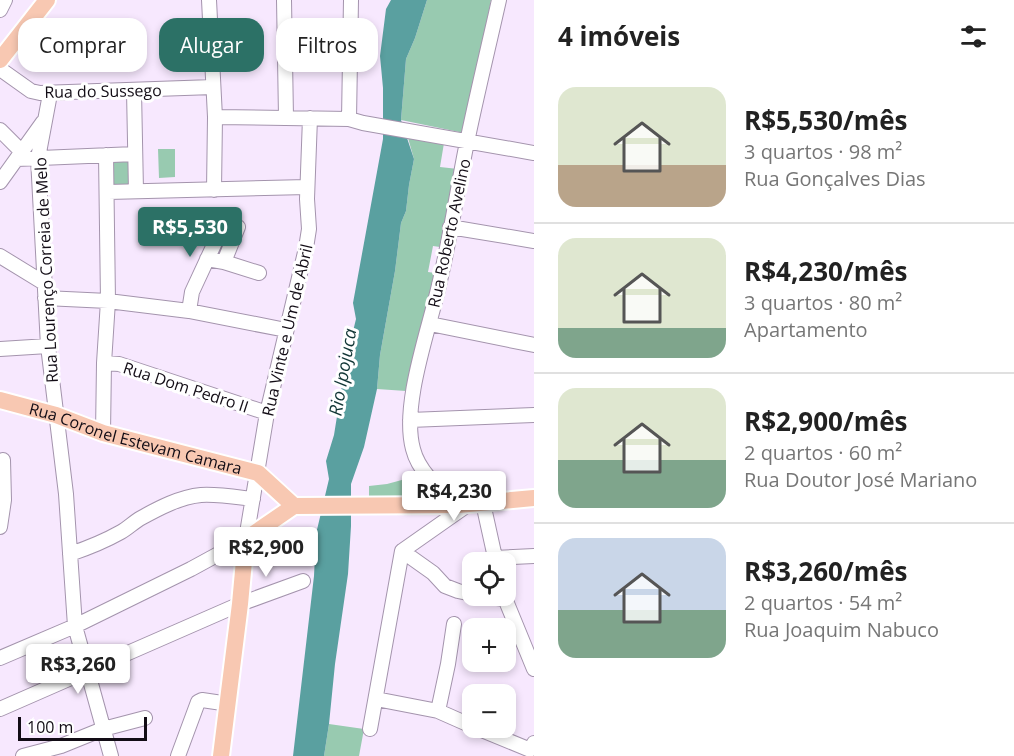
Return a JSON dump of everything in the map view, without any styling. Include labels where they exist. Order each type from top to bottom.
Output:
[{"type":"main road","points":[[0,60],[47,0]]},
{"type":"main road","name":"Rua Coronel Estevam Camara","points":[[0,400],[56,414],[102,433],[258,473],[294,506]]},
{"type":"main road","points":[[221,756],[229,704],[246,539],[294,506],[470,504],[534,498]]},
{"type":"street","points":[[0,10],[5,0]]},
{"type":"street","points":[[209,0],[215,117],[214,190]]},
{"type":"street","points":[[284,0],[286,117]]},
{"type":"street","points":[[349,119],[351,0]]},
{"type":"street","name":"Rua Roberto Avelino","points":[[470,504],[433,483],[419,464],[413,450],[410,420],[415,379],[439,284],[499,0]]},
{"type":"street","name":"Rua do Sussego","points":[[0,69],[31,91],[50,94],[213,87]]},
{"type":"street","points":[[134,91],[136,191]]},
{"type":"street","name":"Rua Lourenço Correia de Melo","points":[[50,94],[38,158],[48,346],[66,494],[75,626],[111,756]]},
{"type":"street","points":[[215,117],[349,119],[534,153]]},
{"type":"street","points":[[0,182],[45,118]]},
{"type":"street","name":"Rua Vinte e Um de Abril","points":[[246,539],[267,413],[309,229],[307,187],[310,118]]},
{"type":"street","points":[[0,130],[20,155],[38,158],[135,154]]},
{"type":"street","points":[[102,433],[108,301],[106,155]]},
{"type":"street","points":[[108,192],[307,187]]},
{"type":"street","points":[[189,311],[192,292],[221,231],[238,227],[224,262]]},
{"type":"street","points":[[450,227],[534,241]]},
{"type":"street","points":[[0,256],[44,283]]},
{"type":"street","points":[[207,259],[259,273]]},
{"type":"street","points":[[45,298],[108,301],[189,311],[286,330]]},
{"type":"street","points":[[429,324],[534,345]]},
{"type":"street","points":[[0,349],[48,346]]},
{"type":"street","name":"Rua Dom Pedro II","points":[[104,363],[119,364],[267,413]]},
{"type":"street","points":[[410,420],[534,415]]},
{"type":"street","points":[[0,527],[4,507],[3,460]]},
{"type":"street","points":[[70,554],[98,544],[156,510],[184,499],[214,495],[253,499]]},
{"type":"street","points":[[370,729],[402,551],[470,504],[491,552]]},
{"type":"street","points":[[0,658],[75,626],[246,539]]},
{"type":"street","points":[[402,551],[433,573],[445,586],[462,592]]},
{"type":"street","points":[[516,558],[534,556]]},
{"type":"street","points":[[0,709],[240,604],[303,582]]},
{"type":"street","points":[[509,606],[534,669]]},
{"type":"street","points":[[438,711],[454,624]]},
{"type":"street","points":[[376,699],[438,711],[462,721]]},
{"type":"street","points":[[178,756],[196,704],[200,700],[229,704]]},
{"type":"street","points":[[23,756],[61,746],[103,729],[145,718]]},
{"type":"street","points":[[502,738],[528,749],[531,749],[534,743]]},
{"type":"shaded area","name":"Rio Ipojuca","points":[[391,0],[427,0],[406,59],[401,120],[414,159],[406,211],[401,223],[380,355],[377,389],[364,447],[351,484],[348,574],[324,756],[293,756],[314,576],[316,534],[329,479],[326,461],[334,435],[346,360],[356,319],[353,303],[383,139],[383,88],[380,56],[386,9]]},
{"type":"shaded area","points":[[427,0],[491,0],[464,133],[401,120],[406,59]]},
{"type":"shaded area","points":[[408,138],[444,143],[440,167],[458,169],[440,247],[433,246],[428,272],[435,273],[406,391],[377,389],[380,355],[401,223],[406,211],[414,159]]},
{"type":"shaded area","points":[[158,149],[175,149],[175,177],[159,178]]},
{"type":"shaded area","points":[[114,159],[133,159],[134,187],[113,189]]},
{"type":"shaded area","points":[[424,474],[432,490],[424,498],[369,500],[369,486],[387,484]]},
{"type":"shaded area","points":[[329,724],[364,729],[359,756],[324,756]]}]
